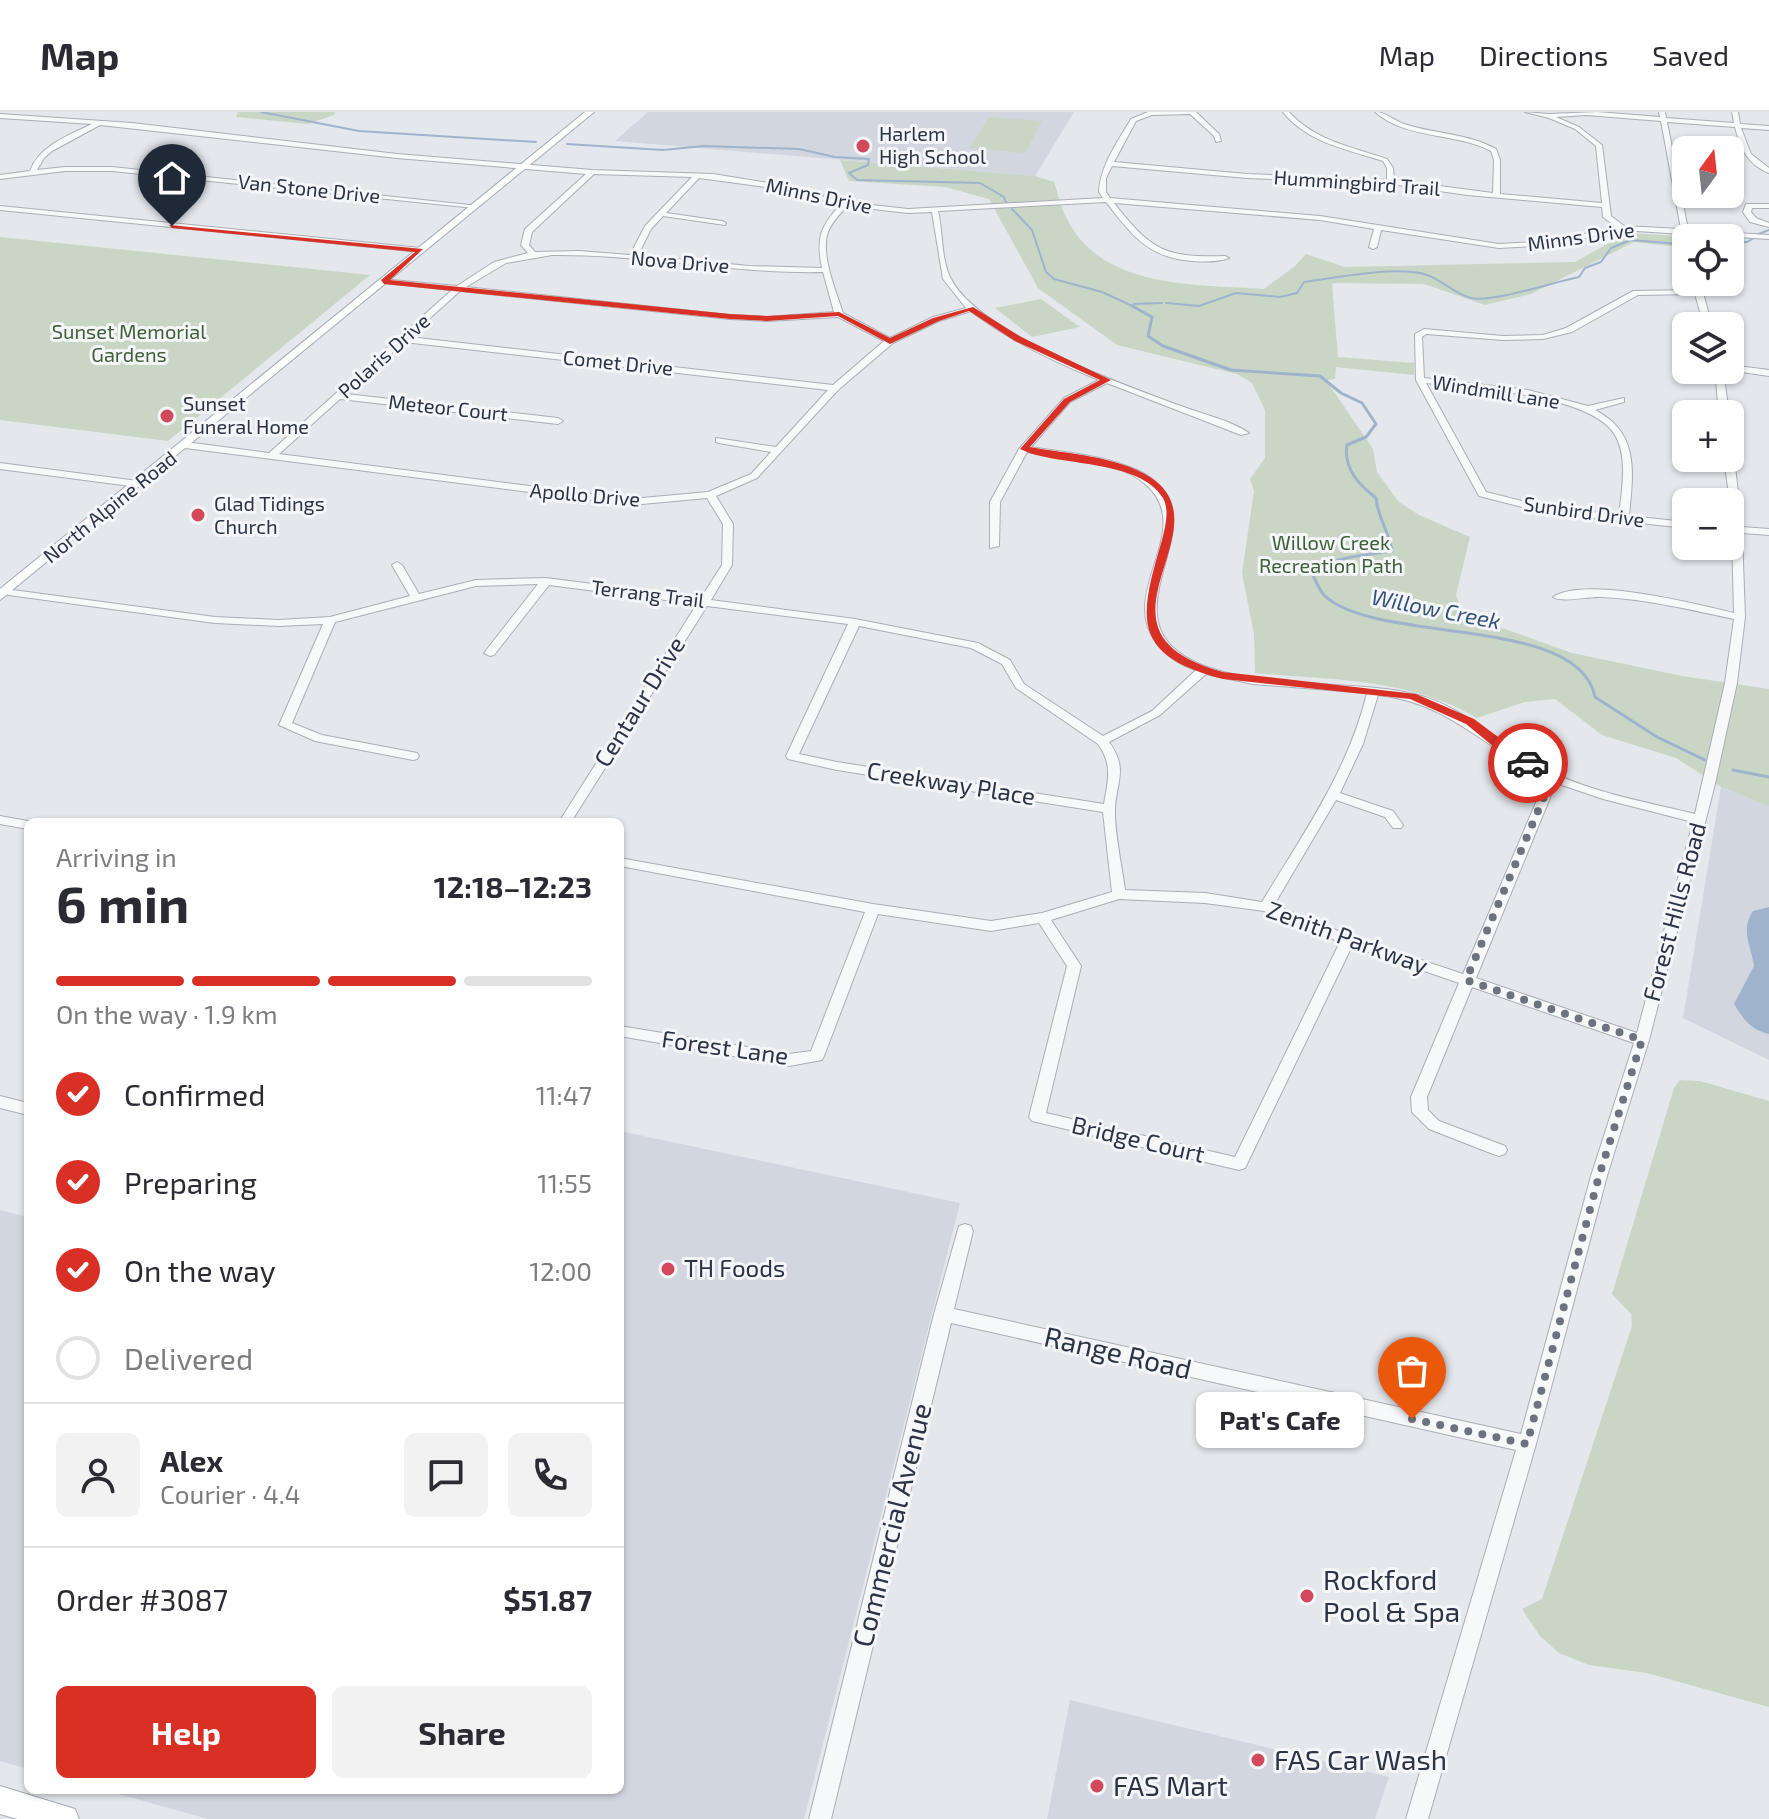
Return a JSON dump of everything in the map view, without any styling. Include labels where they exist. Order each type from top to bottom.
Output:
[{"type":"main road","name":"North Alpine Road","points":[[3,594],[590,112]]},
{"type":"main road","points":[[0,1800],[65,1819]]},
{"type":"street","points":[[1218,141],[1217,135],[1192,112],[1150,113],[1133,120],[1126,128],[1101,185],[1109,200],[1145,245],[1185,259],[1225,258]]},
{"type":"street","points":[[1286,112],[1301,127],[1318,137],[1385,160],[1390,168],[1391,182]]},
{"type":"street","points":[[1378,112],[1396,123],[1476,140],[1494,150],[1497,160],[1496,195]]},
{"type":"street","points":[[1528,112],[1548,116],[1577,128],[1599,145],[1607,217],[1622,228]]},
{"type":"street","points":[[1735,112],[1749,157],[1769,171]]},
{"type":"street","points":[[1548,116],[1586,113],[1663,116],[1769,128]]},
{"type":"street","name":"Minns Drive","points":[[0,116],[99,123],[397,156],[592,172],[738,178],[845,204],[935,212],[1109,200],[1378,226],[1499,246],[1552,243],[1622,228],[1672,233]]},
{"type":"street","points":[[1663,116],[1684,224]]},
{"type":"street","points":[[33,173],[34,166],[45,154],[99,123]]},
{"type":"street","name":"Hummingbird Trail","points":[[1110,164],[1247,176],[1391,182],[1604,205]]},
{"type":"street","name":"Van Stone Drive","points":[[0,177],[65,169],[112,169],[475,206]]},
{"type":"street","points":[[533,254],[525,245],[528,231],[592,172]]},
{"type":"street","points":[[633,257],[648,228],[698,175]]},
{"type":"street","points":[[839,314],[822,237],[835,214],[845,204]]},
{"type":"street","points":[[1769,206],[1749,206],[1747,212],[1753,220],[1769,225]]},
{"type":"street","points":[[0,208],[421,250]]},
{"type":"street","points":[[935,212],[948,280],[970,309],[1018,339],[1107,380],[1244,433]]},
{"type":"street","points":[[661,214],[722,223]]},
{"type":"street","points":[[1373,247],[1378,226]]},
{"type":"street","name":"Minns Drive","points":[[1744,236],[1769,237]]},
{"type":"street","name":"Nova Drive","points":[[533,254],[568,252],[769,269],[827,270]]},
{"type":"street","name":"Polaris Drive","points":[[270,457],[458,289],[485,269],[533,254]]},
{"type":"street","points":[[384,281],[730,317],[767,319],[839,314],[890,341]]},
{"type":"street","points":[[1420,380],[1418,336],[1424,331],[1503,338],[1543,337],[1569,330],[1636,293],[1672,289]]},
{"type":"street","name":"Apollo Drive","points":[[185,445],[631,502],[710,495],[754,476],[835,388],[890,341],[936,319],[970,309]]},
{"type":"street","name":"Comet Drive","points":[[402,339],[835,388]]},
{"type":"street","points":[[1744,370],[1769,373]]},
{"type":"street","points":[[994,546],[995,502],[1024,449],[1067,400],[1107,380]]},
{"type":"street","name":"Windmill Lane","points":[[1420,380],[1547,395],[1588,409],[1619,431],[1627,464],[1624,520]]},
{"type":"street","name":"Sunbird Drive","points":[[1420,380],[1482,494],[1546,510],[1672,524]]},
{"type":"street","name":"Meteor Court","points":[[339,396],[558,421]]},
{"type":"street","points":[[1588,409],[1621,400]]},
{"type":"street","points":[[719,440],[779,450]]},
{"type":"street","points":[[1024,449],[1105,464],[1145,478],[1167,497],[1172,520],[1151,593],[1150,620],[1156,638],[1181,661],[1203,670],[1252,679],[1412,696],[1470,722],[1503,748],[1552,778],[1596,793],[1699,819]]},
{"type":"street","points":[[0,466],[138,484]]},
{"type":"street","name":"Centaur Drive","points":[[567,818],[727,565],[728,524],[710,495]]},
{"type":"street","points":[[1744,531],[1769,532]]},
{"type":"street","name":"Forest Hills Road","points":[[1417,1819],[1527,1444],[1599,1176],[1642,1040],[1699,819],[1731,683],[1740,617],[1736,560]]},
{"type":"street","points":[[397,565],[415,596]]},
{"type":"street","points":[[490,653],[546,581]]},
{"type":"street","name":"Terrang Trail","points":[[3,594],[215,620],[279,623],[330,620],[476,583],[546,581],[702,601],[855,622],[974,645],[1006,662],[1020,686],[1102,741]]},
{"type":"street","points":[[1558,597],[1578,592],[1593,593],[1677,604],[1740,617]]},
{"type":"street","points":[[330,620],[285,725],[319,738],[413,756]]},
{"type":"street","name":"Creekway Place","points":[[855,622],[792,756],[837,766],[1109,809]]},
{"type":"street","points":[[1119,894],[1109,809],[1115,778],[1113,756],[1102,741],[1156,713],[1203,670]]},
{"type":"street","points":[[1266,907],[1331,794],[1370,714],[1373,692]]},
{"type":"street","points":[[1499,1150],[1434,1125],[1420,1112],[1419,1097],[1552,778]]},
{"type":"street","points":[[1331,794],[1389,814],[1397,825]]},
{"type":"street","points":[[0,820],[24,824]]},
{"type":"street","name":"Zenith Parkway","points":[[624,863],[873,909],[991,926],[1043,918],[1119,894],[1205,898],[1266,907],[1348,940],[1642,1040]]},
{"type":"street","name":"Forest Lane","points":[[624,1032],[789,1060],[817,1056],[873,909]]},
{"type":"street","name":"Bridge Court","points":[[1043,918],[1074,966],[1037,1117],[1239,1164],[1348,940]]},
{"type":"street","points":[[0,1102],[24,1108]]},
{"type":"street","name":"Commercial Avenue","points":[[820,1819],[965,1231]]},
{"type":"street","name":"Range Road","points":[[943,1314],[1527,1444]]},
{"type":"shaded area","name":"Harlem High School","points":[[648,112],[1074,112],[1035,176],[615,141]]},
{"type":"shaded area","points":[[1721,787],[1769,806],[1769,1060],[1683,1018]]},
{"type":"shaded area","points":[[624,1132],[960,1203],[804,1819],[208,1819],[118,1794],[624,1794]]},
{"type":"shaded area","points":[[0,1210],[24,1216],[24,1768],[0,1761]]},
{"type":"shaded area","points":[[1070,1700],[1389,1777],[1375,1819],[1047,1819]]},
{"type":"green space","points":[[238,112],[335,112],[308,124],[236,117]]},
{"type":"green space","points":[[989,117],[1042,121],[1025,153],[970,148]]},
{"type":"green space","name":"Willow Creek Recreation Path","points":[[840,160],[1035,176],[1054,182],[1066,217],[1082,241],[1102,258],[1126,271],[1152,278],[1209,286],[1264,289],[1306,254],[1345,267],[1575,262],[1627,233],[1672,236],[1672,246],[1634,242],[1531,294],[1485,305],[1424,284],[1332,283],[1338,357],[1414,363],[1414,375],[1336,367],[1335,379],[1326,380],[1373,449],[1377,472],[1398,501],[1419,515],[1470,537],[1456,595],[1463,614],[1572,653],[1682,676],[1769,689],[1769,806],[1721,787],[1676,758],[1602,735],[1555,699],[1525,702],[1477,718],[1425,695],[1397,688],[1255,673],[1254,634],[1242,573],[1254,491],[1250,479],[1265,458],[1265,410],[1252,383],[1237,374],[1117,345],[1038,288],[989,199],[945,187],[849,181]]},
{"type":"green space","name":"Sunset Memorial Gardens","points":[[0,237],[370,275],[168,441],[0,420]]},
{"type":"green space","points":[[1041,299],[1080,327],[1032,337],[995,308]]},
{"type":"green space","points":[[1680,1080],[1700,1081],[1769,1101],[1769,1707],[1647,1673],[1589,1665],[1559,1653],[1540,1636],[1522,1609],[1542,1599],[1632,1326],[1631,1314],[1612,1294],[1674,1088]]},
{"type":"water","points":[[1769,907],[1769,1034],[1748,1023],[1734,1004],[1754,966],[1747,932],[1749,918],[1753,911]]},
{"type":"waterway","name":"Willow Creek","points":[[261,112],[359,131],[536,142]]},
{"type":"waterway","name":"Willow Creek","points":[[567,144],[663,150],[704,146],[799,149],[835,157],[869,159],[868,165],[849,173],[857,180],[980,183],[1004,197],[1007,205]]},
{"type":"waterway","name":"Willow Creek","points":[[1012,209],[1032,230],[1046,272],[1054,279],[1102,292],[1137,308]]},
{"type":"waterway","points":[[1756,235],[1769,230]]},
{"type":"waterway","points":[[1744,242],[1754,238]]},
{"type":"waterway","points":[[1166,303],[1199,306],[1236,293],[1280,297],[1297,293],[1304,282],[1400,271],[1427,275],[1471,298],[1493,298],[1579,277],[1585,268],[1601,262],[1611,248],[1631,240],[1672,243]]},
{"type":"waterway","points":[[1134,304],[1162,303]]},
{"type":"waterway","name":"Willow Creek","points":[[1132,306],[1152,317],[1148,336],[1163,346],[1231,370],[1320,376],[1341,393],[1362,403],[1376,424],[1366,437],[1347,445],[1347,461],[1354,475],[1376,498],[1392,551],[1350,557],[1321,568],[1312,574],[1324,595],[1349,610],[1385,620],[1515,641],[1553,653],[1581,671],[1595,697],[1657,737],[1705,760]]},
{"type":"waterway","name":"Willow Creek","points":[[1733,770],[1769,777]]},
{"type":"way so far","points":[[1412,1419],[1527,1444],[1599,1176],[1642,1040],[1466,980],[1552,778],[1528,763]]},
{"type":"place","name":"Harlem High School","points":[[863,146]]},
{"type":"place","name":"Sunset Funeral Home","points":[[167,416]]},
{"type":"place","name":"Glad Tidings Church","points":[[198,515]]},
{"type":"place","name":"TH Foods","points":[[668,1269]]},
{"type":"place","name":"Pat's Cafe","points":[[1412,1419]]},
{"type":"place","name":"Rockford Pool & Spa","points":[[1307,1596]]},
{"type":"place","name":"FAS Car Wash","points":[[1258,1760]]},
{"type":"place","name":"FAS Mart","points":[[1097,1786]]},
{"type":"route","points":[[172,226],[421,250],[384,281],[730,317],[767,319],[839,314],[890,341],[936,319],[970,309],[1018,339],[1107,380],[1067,400],[1024,449],[1105,464],[1145,478],[1167,497],[1172,520],[1151,593],[1150,620],[1156,638],[1172,654],[1181,661],[1223,675],[1412,696],[1470,722],[1528,763]]}]
